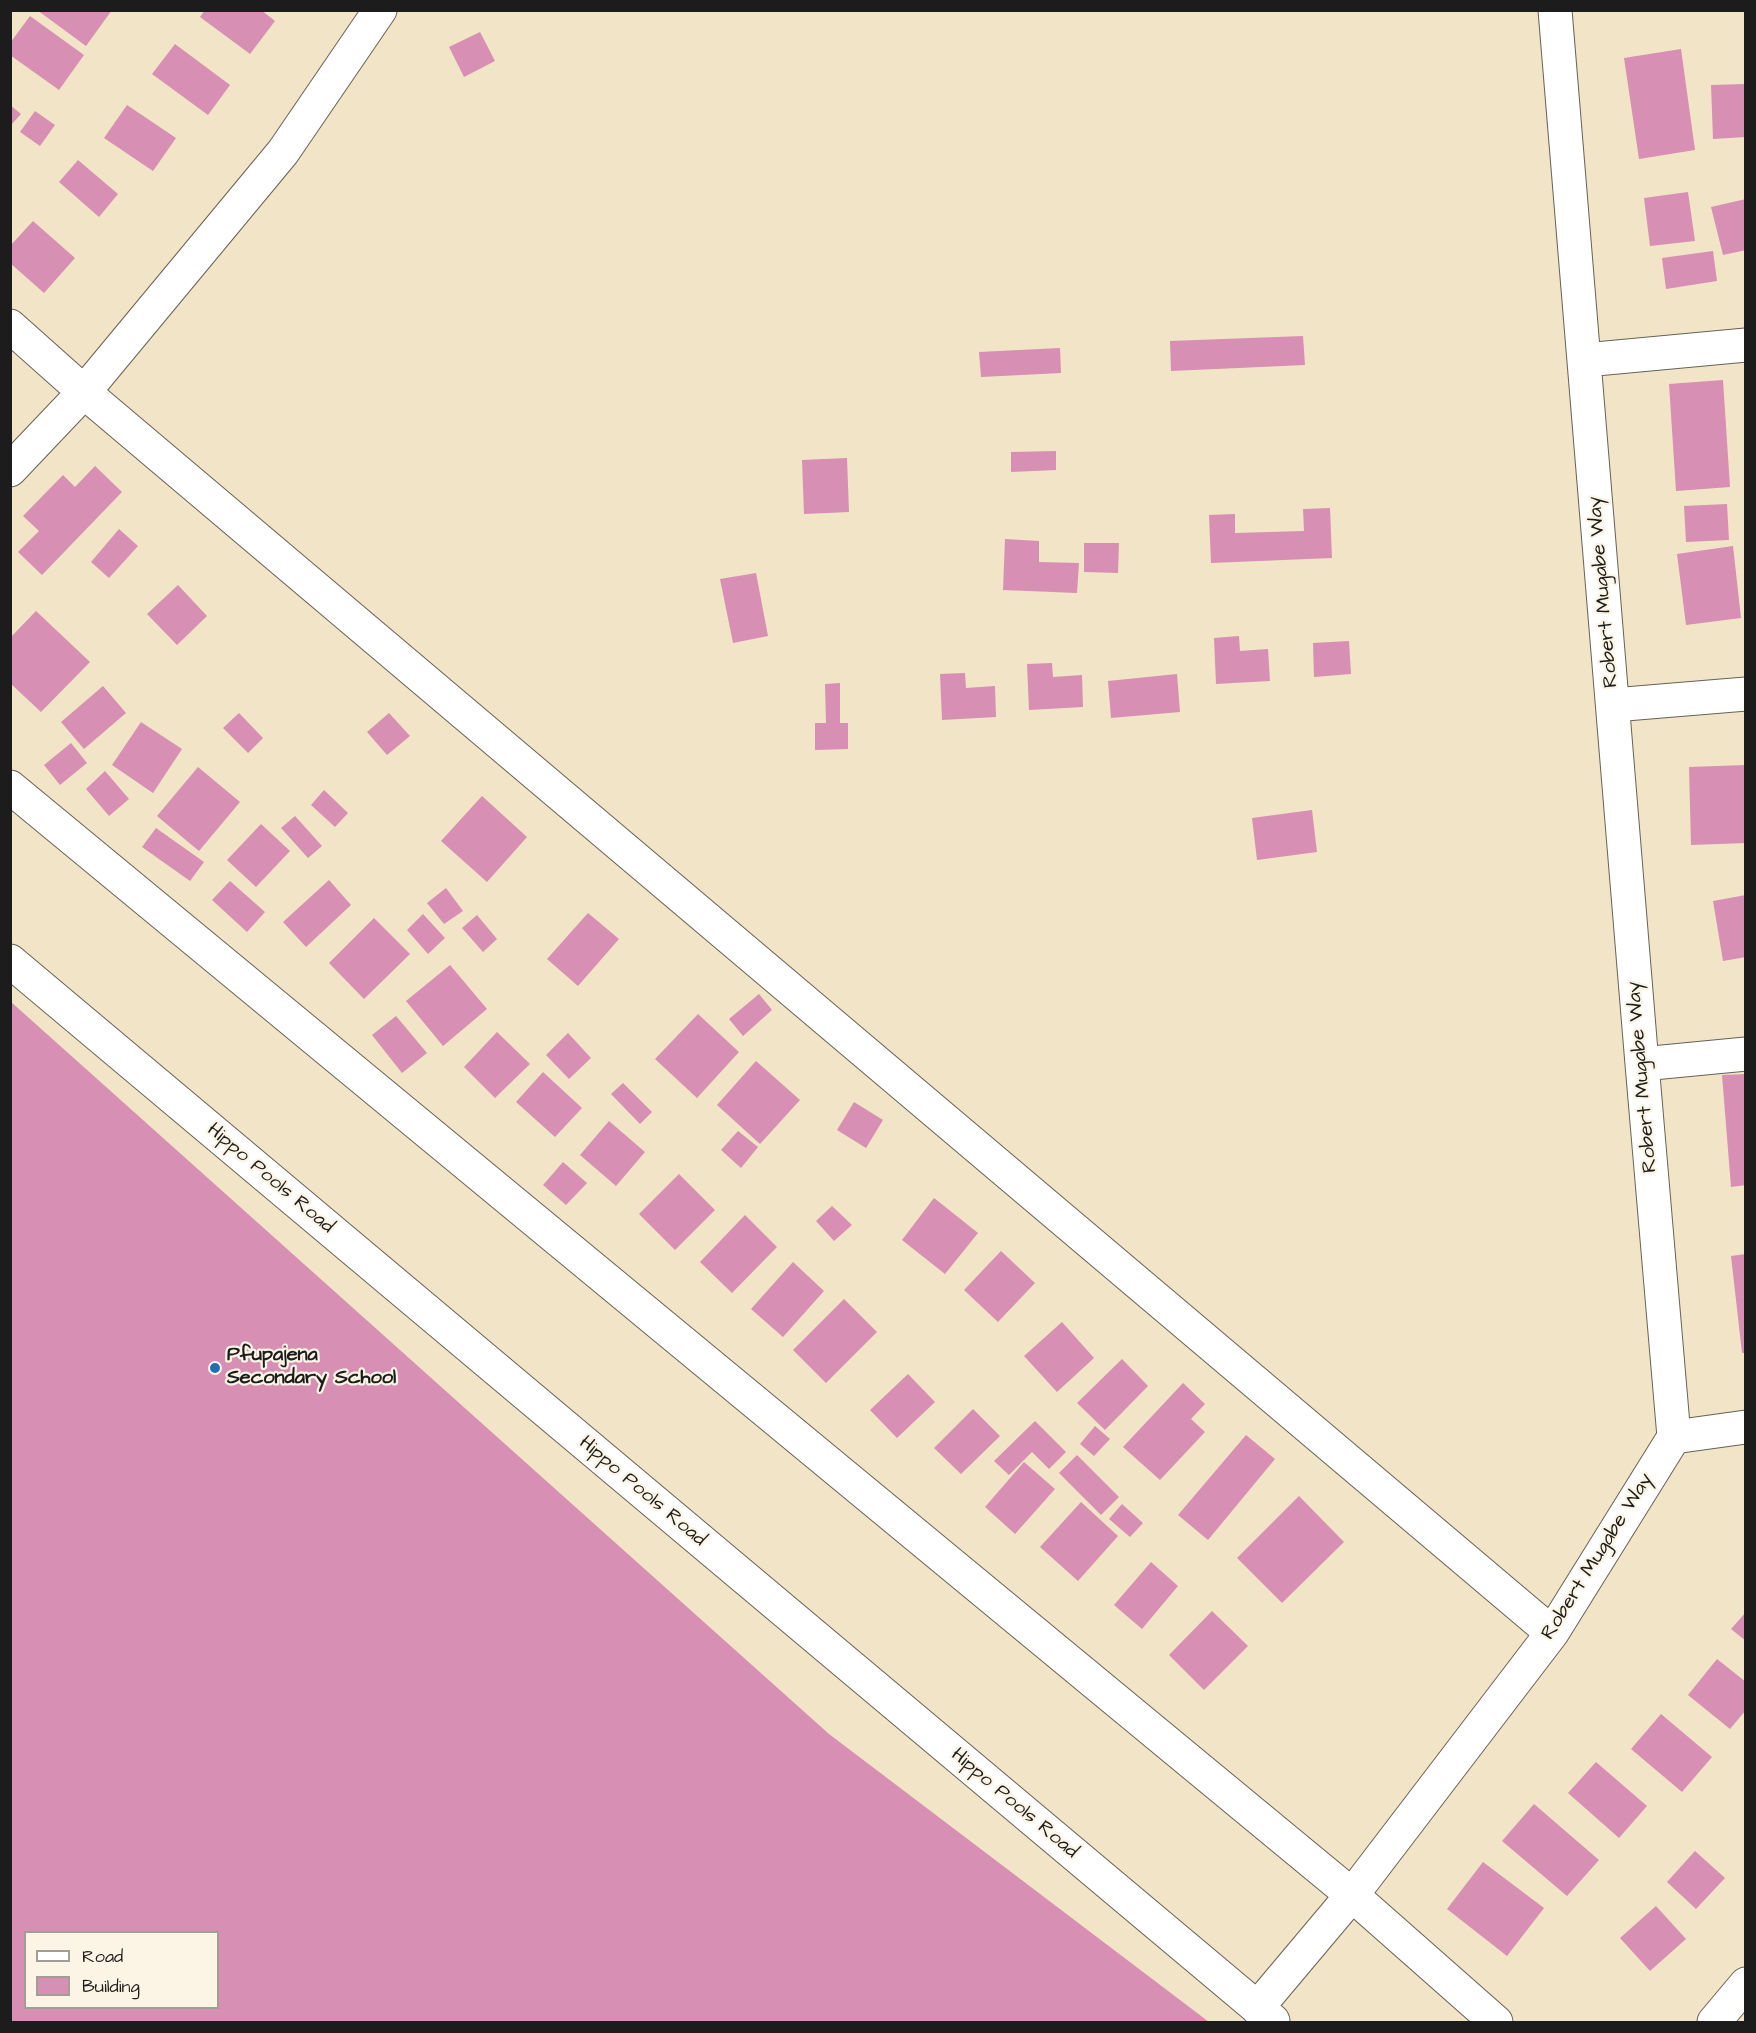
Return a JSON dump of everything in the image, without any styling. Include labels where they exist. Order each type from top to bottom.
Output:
[{"type":"street","points":[[10,470],[84,392],[283,152],[380,10]]},
{"type":"street","name":"Robert Mugabe Way","points":[[1265,2015],[1352,1895],[1552,1633],[1674,1437],[1555,10]]},
{"type":"street","points":[[10,326],[84,392],[1552,1633]]},
{"type":"street","points":[[1585,360],[1746,345]]},
{"type":"street","points":[[1612,705],[1746,694]]},
{"type":"street","points":[[10,787],[1352,1895],[1496,2022]]},
{"type":"street","name":"Hippo Pools Road","points":[[10,961],[1265,2015]]},
{"type":"street","points":[[1642,1064],[1746,1054]]},
{"type":"street","points":[[1674,1437],[1746,1427]]},
{"type":"street","points":[[1714,2022],[1746,1984]]},
{"type":"building","points":[[37,10],[112,10],[86,46]]},
{"type":"building","points":[[205,10],[261,10],[275,21],[250,54],[200,17]]},
{"type":"building","points":[[30,16],[84,55],[59,90],[10,55],[10,43]]},
{"type":"building","points":[[480,32],[495,61],[464,77],[449,47]]},
{"type":"building","points":[[175,44],[230,85],[208,115],[152,74]]},
{"type":"building","points":[[1681,49],[1695,150],[1639,159],[1624,58]]},
{"type":"building","points":[[1746,84],[1746,137],[1713,139],[1711,85]]},
{"type":"building","points":[[10,105],[21,114],[10,126]]},
{"type":"building","points":[[127,105],[176,138],[153,171],[104,138]]},
{"type":"building","points":[[35,111],[55,125],[40,146],[20,132]]},
{"type":"building","points":[[78,160],[118,194],[99,217],[59,182]]},
{"type":"building","points":[[1688,192],[1695,241],[1650,246],[1644,198]]},
{"type":"building","points":[[1746,199],[1746,250],[1723,255],[1711,207]]},
{"type":"building","points":[[33,221],[75,258],[44,293],[10,263],[10,246]]},
{"type":"building","points":[[1713,251],[1717,281],[1666,289],[1662,258]]},
{"type":"building","points":[[1303,336],[1305,365],[1171,371],[1170,341]]},
{"type":"building","points":[[1060,348],[1061,373],[981,377],[979,352]]},
{"type":"building","points":[[1723,380],[1730,487],[1676,491],[1669,384]]},
{"type":"building","points":[[1056,451],[1056,470],[1011,472],[1011,452]]},
{"type":"building","points":[[847,458],[849,512],[804,514],[802,460]]},
{"type":"building","points":[[95,466],[122,492],[42,575],[18,552],[39,531],[23,516],[63,475],[75,487]]},
{"type":"building","points":[[1727,504],[1729,540],[1686,542],[1684,506]]},
{"type":"building","points":[[1330,508],[1332,558],[1211,563],[1209,515],[1235,514],[1235,533],[1304,531],[1303,509]]},
{"type":"building","points":[[119,529],[138,546],[109,578],[91,562]]},
{"type":"building","points":[[1005,539],[1039,541],[1039,562],[1079,563],[1077,593],[1003,590]]},
{"type":"building","points":[[1084,543],[1119,543],[1118,573],[1084,572]]},
{"type":"building","points":[[1733,546],[1741,618],[1686,625],[1677,554]]},
{"type":"building","points":[[756,573],[768,636],[733,643],[720,579]]},
{"type":"building","points":[[178,585],[207,616],[177,645],[147,614]]},
{"type":"building","points":[[36,611],[90,662],[41,712],[10,683],[10,638]]},
{"type":"building","points":[[1239,636],[1240,651],[1268,649],[1270,681],[1216,684],[1214,638]]},
{"type":"building","points":[[1349,641],[1351,674],[1314,677],[1313,643]]},
{"type":"building","points":[[1052,663],[1053,677],[1082,675],[1083,707],[1029,710],[1027,664]]},
{"type":"building","points":[[965,673],[966,688],[995,686],[996,717],[942,720],[940,674]]},
{"type":"building","points":[[1177,674],[1180,712],[1111,718],[1108,681]]},
{"type":"building","points":[[840,683],[840,723],[848,723],[848,749],[815,750],[815,723],[826,723],[825,684]]},
{"type":"building","points":[[103,686],[126,713],[84,749],[61,722]]},
{"type":"building","points":[[239,713],[263,738],[248,753],[223,728]]},
{"type":"building","points":[[389,713],[410,736],[387,755],[367,732]]},
{"type":"building","points":[[141,722],[182,749],[153,793],[112,765]]},
{"type":"building","points":[[71,743],[87,763],[60,785],[44,765]]},
{"type":"building","points":[[1746,765],[1746,843],[1691,845],[1689,767]]},
{"type":"building","points":[[198,767],[240,802],[199,851],[157,816]]},
{"type":"building","points":[[105,771],[129,799],[109,816],[86,789]]},
{"type":"building","points":[[324,790],[348,813],[335,827],[311,805]]},
{"type":"building","points":[[482,796],[527,837],[487,882],[441,841]]},
{"type":"building","points":[[1312,810],[1317,852],[1257,860],[1252,818]]},
{"type":"building","points":[[295,816],[322,846],[308,858],[281,828]]},
{"type":"building","points":[[261,824],[290,851],[256,887],[227,860]]},
{"type":"building","points":[[156,828],[204,862],[190,881],[142,847]]},
{"type":"building","points":[[329,880],[351,905],[306,947],[283,922]]},
{"type":"building","points":[[230,881],[265,912],[247,932],[212,900]]},
{"type":"building","points":[[446,888],[463,911],[444,924],[427,903]]},
{"type":"building","points":[[1746,895],[1746,957],[1723,961],[1713,901]]},
{"type":"building","points":[[588,913],[619,939],[578,986],[547,959]]},
{"type":"building","points":[[423,914],[445,938],[428,954],[407,930]]},
{"type":"building","points":[[477,915],[497,939],[483,952],[462,928]]},
{"type":"building","points":[[374,918],[410,954],[364,999],[329,963]]},
{"type":"building","points":[[450,965],[487,1009],[443,1046],[406,1001]]},
{"type":"building","points":[[759,994],[772,1010],[743,1036],[729,1019]]},
{"type":"building","name":"Pfupajena Secondary School","points":[[10,1001],[829,1734],[1209,2022],[10,2022]]},
{"type":"building","points":[[698,1014],[739,1052],[697,1098],[655,1059]]},
{"type":"building","points":[[396,1016],[427,1053],[402,1073],[372,1035]]},
{"type":"building","points":[[497,1032],[530,1064],[495,1098],[464,1067]]},
{"type":"building","points":[[568,1033],[591,1058],[569,1079],[546,1055]]},
{"type":"building","points":[[756,1061],[800,1100],[760,1144],[717,1105]]},
{"type":"building","points":[[543,1072],[582,1108],[555,1137],[516,1102]]},
{"type":"building","points":[[1746,1074],[1746,1185],[1731,1187],[1722,1075]]},
{"type":"building","points":[[623,1083],[652,1112],[640,1124],[611,1094]]},
{"type":"building","points":[[854,1102],[883,1120],[866,1148],[837,1130]]},
{"type":"building","points":[[609,1121],[645,1152],[616,1186],[580,1155]]},
{"type":"building","points":[[738,1131],[758,1147],[741,1168],[721,1150]]},
{"type":"building","points":[[563,1162],[587,1183],[566,1205],[543,1185]]},
{"type":"building","points":[[679,1174],[715,1210],[675,1250],[639,1214]]},
{"type":"building","points":[[934,1198],[978,1233],[945,1274],[902,1240]]},
{"type":"building","points":[[832,1206],[852,1225],[834,1241],[816,1221]]},
{"type":"building","points":[[745,1215],[777,1247],[732,1293],[700,1262]]},
{"type":"building","points":[[1001,1251],[1035,1283],[998,1322],[964,1290]]},
{"type":"building","points":[[1746,1254],[1746,1353],[1742,1353],[1731,1256]]},
{"type":"building","points":[[793,1262],[824,1291],[783,1337],[751,1309]]},
{"type":"building","points":[[844,1299],[877,1332],[826,1383],[793,1350]]},
{"type":"building","points":[[1062,1322],[1094,1358],[1057,1392],[1024,1356]]},
{"type":"building","points":[[1122,1359],[1148,1386],[1105,1430],[1077,1403]]},
{"type":"building","points":[[908,1374],[935,1402],[897,1438],[870,1410]]},
{"type":"building","points":[[1183,1383],[1205,1404],[1191,1419],[1205,1432],[1160,1480],[1123,1447]]},
{"type":"building","points":[[973,1409],[1000,1436],[961,1474],[934,1448]]},
{"type":"building","points":[[1035,1421],[1066,1452],[1049,1469],[1032,1452],[1009,1475],[994,1461]]},
{"type":"building","points":[[1095,1426],[1110,1439],[1094,1456],[1080,1444]]},
{"type":"building","points":[[1246,1435],[1275,1459],[1208,1540],[1178,1515]]},
{"type":"building","points":[[1077,1455],[1119,1497],[1101,1515],[1059,1473]]},
{"type":"building","points":[[1024,1462],[1055,1489],[1015,1534],[985,1507]]},
{"type":"building","points":[[1299,1496],[1344,1542],[1282,1603],[1237,1558]]},
{"type":"building","points":[[1081,1502],[1118,1536],[1078,1581],[1040,1547]]},
{"type":"building","points":[[1122,1504],[1143,1523],[1130,1537],[1109,1519]]},
{"type":"building","points":[[1151,1562],[1178,1586],[1142,1629],[1114,1605]]},
{"type":"building","points":[[1212,1611],[1248,1646],[1204,1690],[1169,1655]]},
{"type":"building","points":[[1746,1612],[1746,1641],[1731,1629]]},
{"type":"building","points":[[1717,1659],[1746,1682],[1746,1710],[1730,1729],[1688,1695]]},
{"type":"building","points":[[1661,1714],[1712,1757],[1682,1792],[1631,1749]]},
{"type":"building","points":[[1596,1762],[1647,1806],[1619,1838],[1568,1793]]},
{"type":"building","points":[[1534,1804],[1599,1860],[1567,1896],[1502,1841]]},
{"type":"building","points":[[1695,1851],[1725,1878],[1696,1909],[1667,1882]]},
{"type":"building","points":[[1483,1862],[1544,1908],[1507,1956],[1447,1909]]},
{"type":"building","points":[[1656,1906],[1686,1939],[1650,1971],[1620,1938]]},
{"type":"place","name":"Pfupajena Secondary School","points":[[215,1368]]}]
